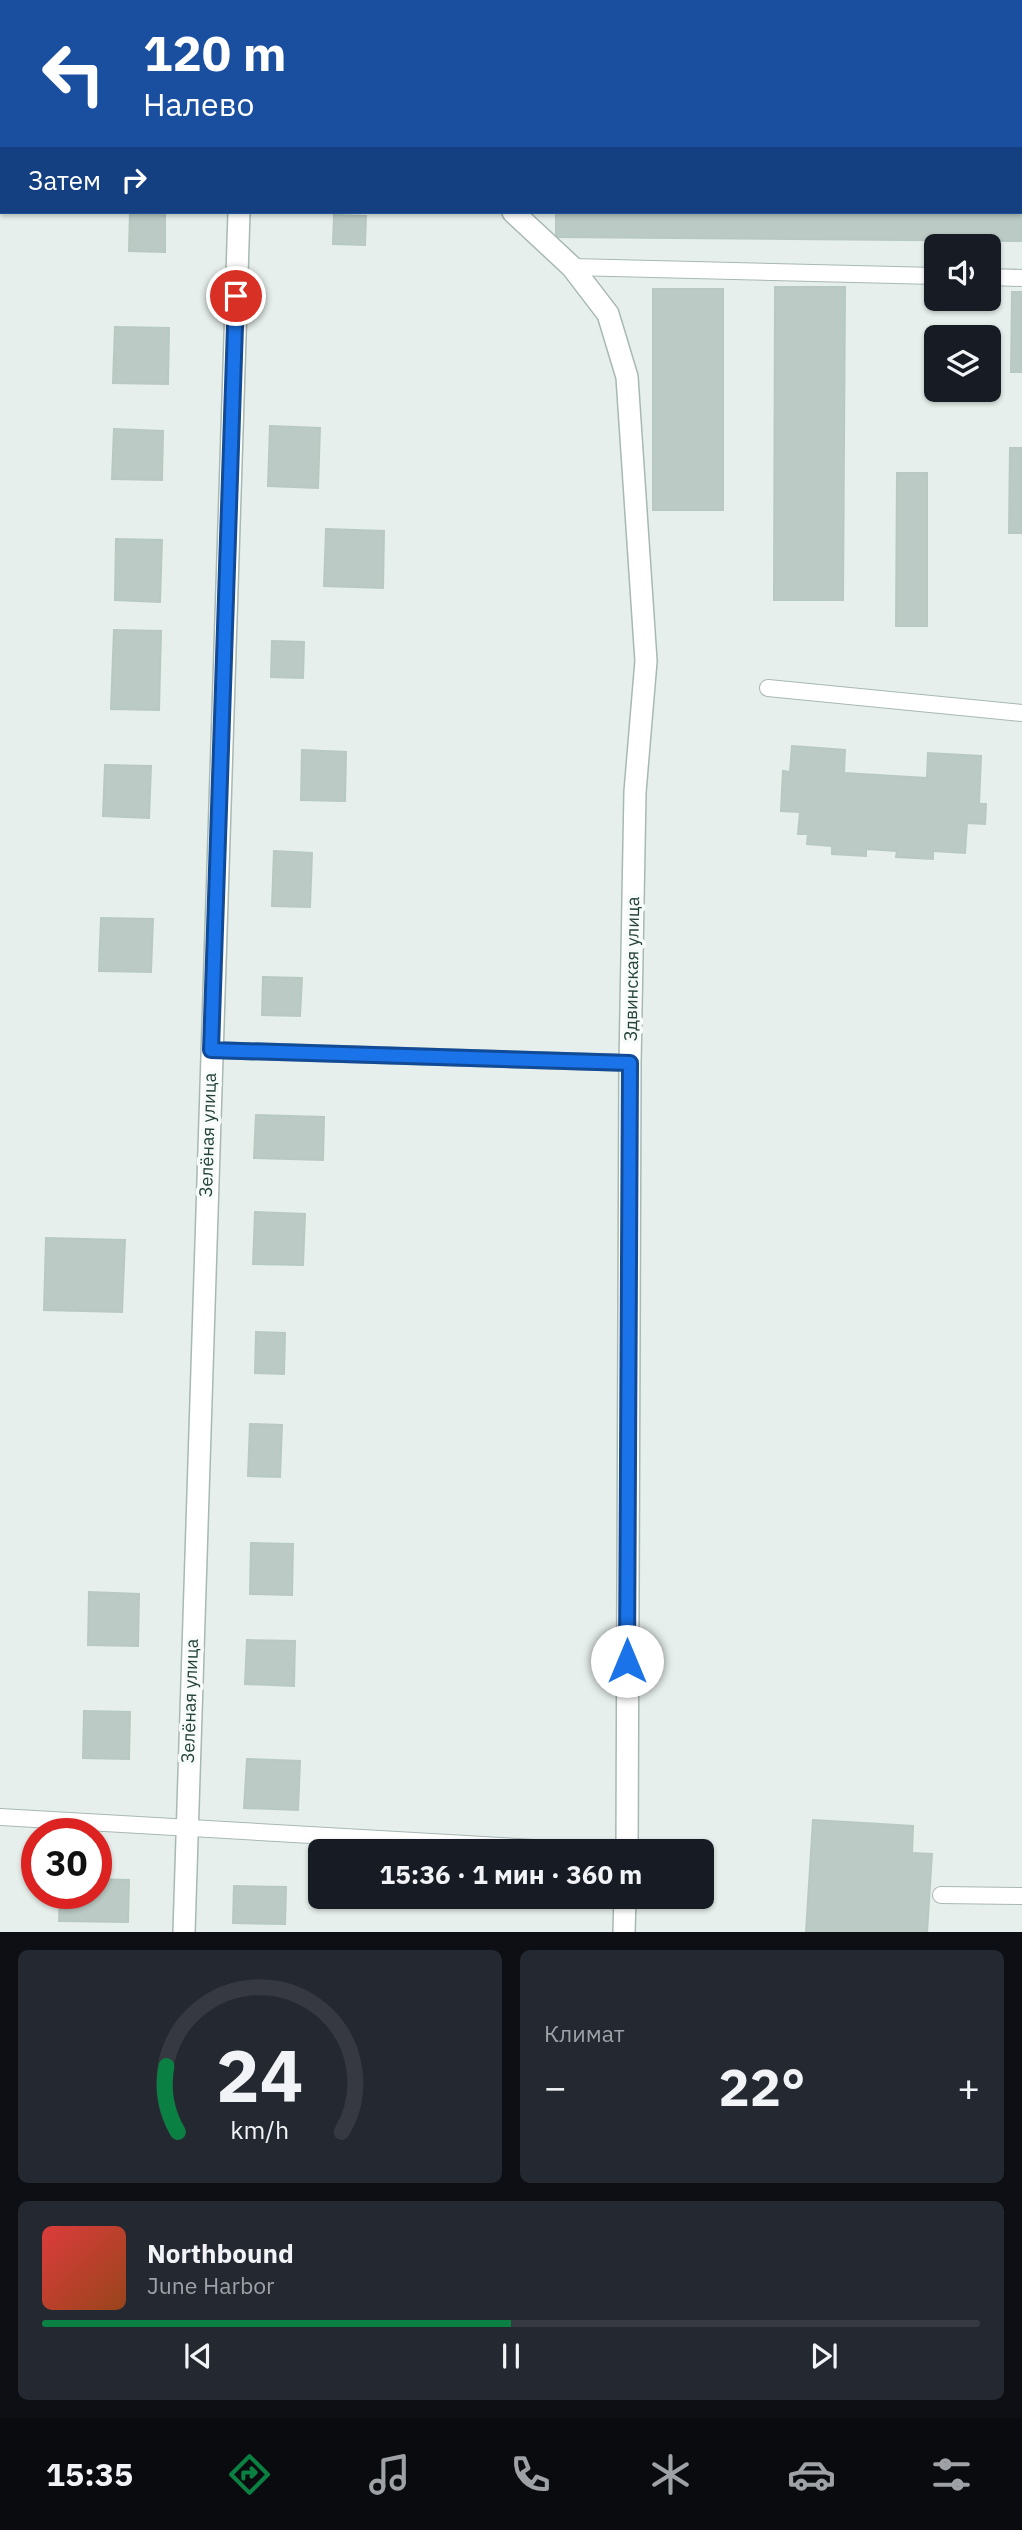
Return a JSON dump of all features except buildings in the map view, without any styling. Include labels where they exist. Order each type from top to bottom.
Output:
[{"type":"street","name":"Зелёная улица","points":[[184,1931],[239,214]]},
{"type":"street","name":"Здвинская улица","points":[[515,214],[572,267],[608,314],[627,376],[628,390],[646,661],[635,793],[630,1063],[626,1839]]},
{"type":"street","points":[[624,1931],[625,1909]]},
{"type":"lane","points":[[572,267],[924,276]]},
{"type":"lane","points":[[1001,277],[1022,278]]},
{"type":"lane","points":[[768,688],[1022,712]]},
{"type":"lane","points":[[211,1050],[630,1063]]},
{"type":"lane","points":[[0,1817],[368,1839]]},
{"type":"lane","points":[[942,1895],[1022,1896]]},
{"type":"route","points":[[236,296],[211,1050],[630,1063],[627,1661]]}]
